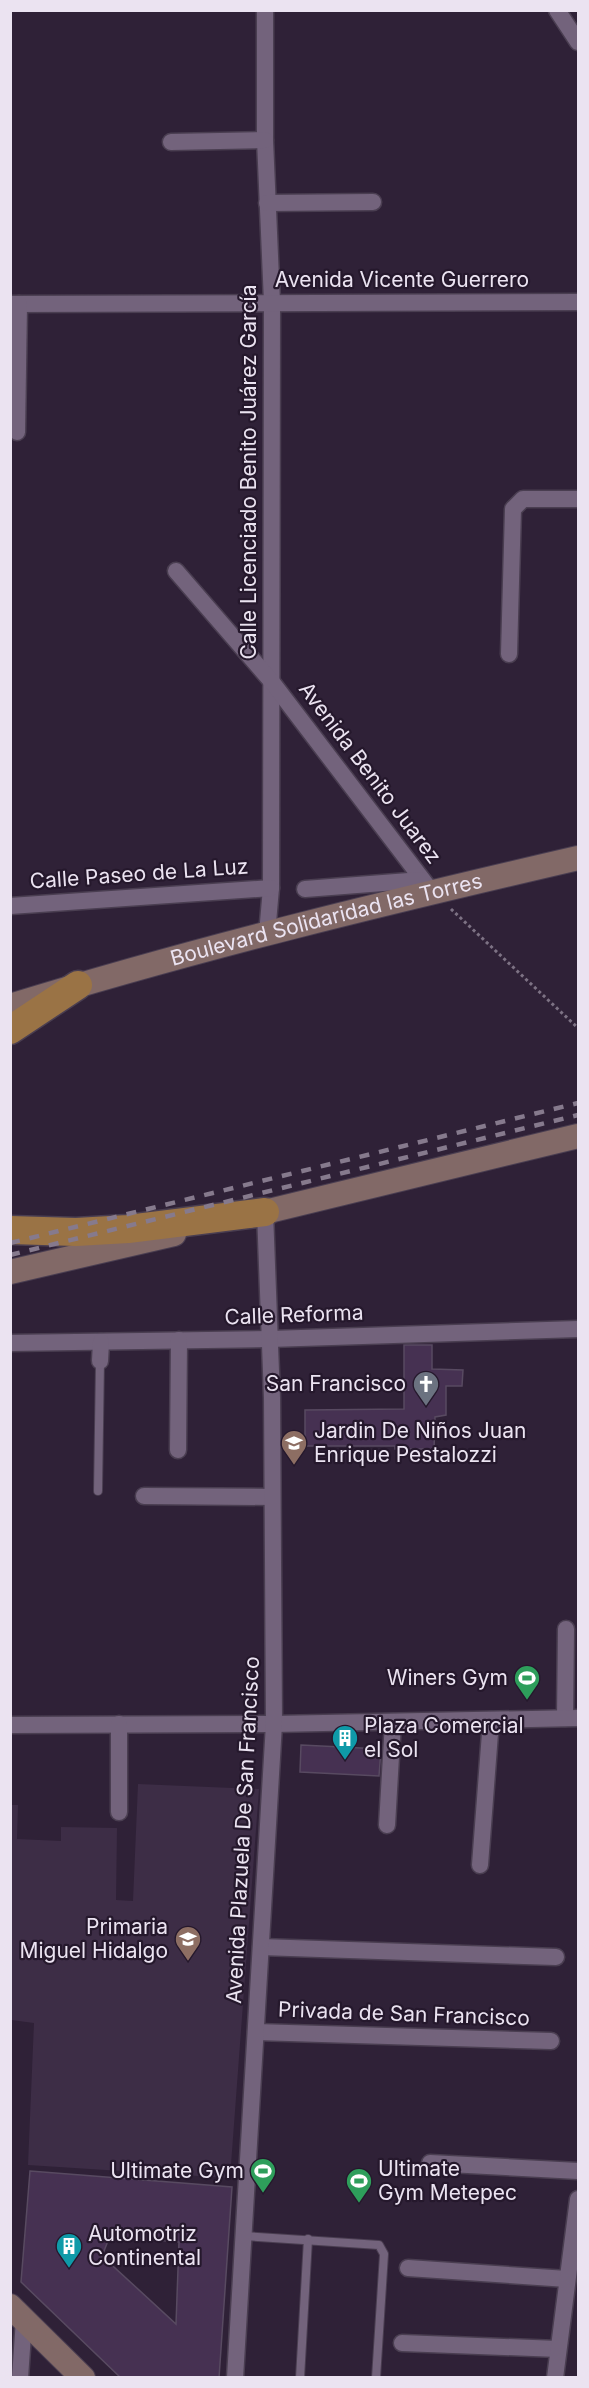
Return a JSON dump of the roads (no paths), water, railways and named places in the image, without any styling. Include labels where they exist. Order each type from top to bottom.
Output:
[{"type":"highway","name":"Boulevard Solidaridad las Torres","points":[[10,1030],[78,986]]},
{"type":"highway","points":[[10,1230],[76,1232],[128,1229],[266,1212]]},
{"type":"main road","name":"Boulevard Solidaridad las Torres","points":[[10,1006],[267,934],[427,886],[579,858]]},
{"type":"main road","points":[[10,1272],[579,1136]]},
{"type":"main road","points":[[17,2313],[83,2378]]},
{"type":"street","name":"Calle Licenciado Benito Juárez García","points":[[265,10],[265,140],[272,302],[271,888],[267,934]]},
{"type":"street","points":[[557,10],[579,42]]},
{"type":"street","points":[[171,142],[265,140]]},
{"type":"street","points":[[267,203],[373,202]]},
{"type":"street","name":"Avenida Vicente Guerrero","points":[[15,304],[579,302]]},
{"type":"street","points":[[15,304],[17,432]]},
{"type":"street","points":[[509,654],[513,509],[523,499],[579,499]]},
{"type":"street","name":"Avenida Benito Juarez","points":[[176,571],[272,682],[427,886]]},
{"type":"street","points":[[305,889],[427,886]]},
{"type":"street","name":"Calle Paseo de La Luz","points":[[10,906],[271,888]]},
{"type":"street","name":"Avenida Plazuela De San Francisco","points":[[235,2378],[274,1724],[270,1339],[266,1212]]},
{"type":"street","name":"Calle Reforma","points":[[10,1343],[270,1339],[579,1329]]},
{"type":"street","points":[[178,1450],[180,1340]]},
{"type":"street","points":[[100,1361],[101,1342]]},
{"type":"street","points":[[144,1496],[272,1497]]},
{"type":"street","points":[[10,1725],[274,1724],[572,1718],[566,1629]]},
{"type":"street","points":[[480,1865],[491,1720]]},
{"type":"street","points":[[387,1825],[393,1722]]},
{"type":"street","points":[[118,1812],[119,1724]]},
{"type":"street","points":[[261,1947],[556,1957]]},
{"type":"street","name":"Privada de San Francisco","points":[[256,2032],[552,2041]]},
{"type":"street","points":[[430,2163],[579,2171]]},
{"type":"street","points":[[555,2378],[579,2199]]},
{"type":"street","points":[[408,2268],[567,2279]]},
{"type":"street","points":[[17,2313],[20,2378]]},
{"type":"street","points":[[402,2343],[558,2349]]},
{"type":"lane","points":[[98,1491],[100,1361]]},
{"type":"lane","points":[[244,2236],[375,2243],[383,2249],[376,2378]]},
{"type":"lane","points":[[300,2378],[309,2239]]},
{"type":"railway","points":[[10,1243],[578,1103]]},
{"type":"railway","points":[[10,1255],[578,1115]]},
{"type":"place","name":"San Francisco","points":[[426,1407]]},
{"type":"place","name":"Jardin De Niños Juan Enrique Pestalozzi","points":[[294,1466]]},
{"type":"place","name":"Winers Gym","points":[[527,1701]]},
{"type":"place","name":"Plaza Comercial el Sol","points":[[345,1761]]},
{"type":"place","name":"Primaria Miguel Hidalgo","points":[[188,1962]]},
{"type":"place","name":"Ultimate Gym","points":[[263,2194]]},
{"type":"place","name":"Ultimate Gym Metepec","points":[[359,2204]]},
{"type":"place","name":"Automotriz Continental","points":[[69,2269]]}]
